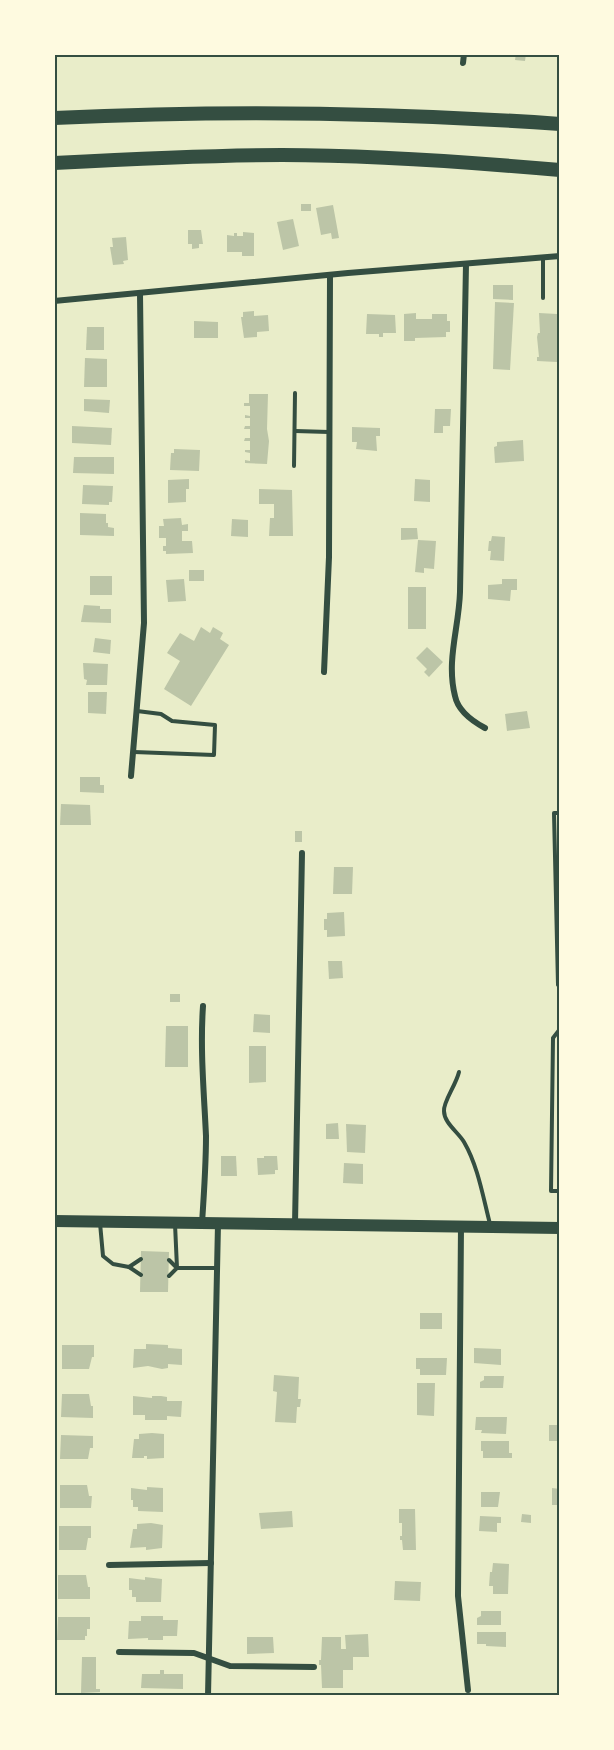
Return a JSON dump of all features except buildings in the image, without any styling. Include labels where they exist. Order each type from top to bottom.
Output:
[{"type":"highway","points":[[54,118],[134,114],[316,112],[560,124]]},
{"type":"highway","points":[[54,163],[200,156],[285,155],[482,163],[560,170]]},
{"type":"main road","points":[[54,1221],[560,1228]]},
{"type":"street","points":[[463,63],[464,54]]},
{"type":"street","points":[[54,301],[560,256]]},
{"type":"street","points":[[466,264],[459,598],[451,654],[451,673],[457,702],[465,714],[485,728]]},
{"type":"street","points":[[324,672],[329,557],[330,275]]},
{"type":"street","points":[[131,776],[144,623],[140,294]]},
{"type":"street","points":[[295,1225],[302,853]]},
{"type":"street","points":[[202,1224],[206,1147],[202,1066],[203,1006]]},
{"type":"street","points":[[208,1696],[218,1224]]},
{"type":"street","points":[[461,1227],[458,1596],[468,1690]]},
{"type":"street","points":[[110,1565],[211,1563]]},
{"type":"street","points":[[119,1652],[181,1652],[230,1666],[314,1667]]},
{"type":"lane","points":[[543,257],[543,298]]},
{"type":"lane","points":[[294,466],[295,393]]},
{"type":"lane","points":[[295,431],[329,432]]},
{"type":"lane","points":[[133,752],[214,755],[215,725],[172,721],[161,714],[136,711]]},
{"type":"lane","points":[[560,813],[554,813],[558,985],[560,986]]},
{"type":"lane","points":[[560,1029],[553,1038],[551,1191],[560,1191]]},
{"type":"lane","points":[[459,1072],[457,1081],[443,1108],[444,1115],[465,1143],[472,1159],[491,1227]]},
{"type":"lane","points":[[100,1222],[103,1256],[114,1264],[129,1267],[141,1275]]},
{"type":"lane","points":[[169,1276],[177,1268],[176,1223]]},
{"type":"lane","points":[[129,1267],[141,1259]]},
{"type":"lane","points":[[169,1260],[177,1268],[216,1268]]}]
